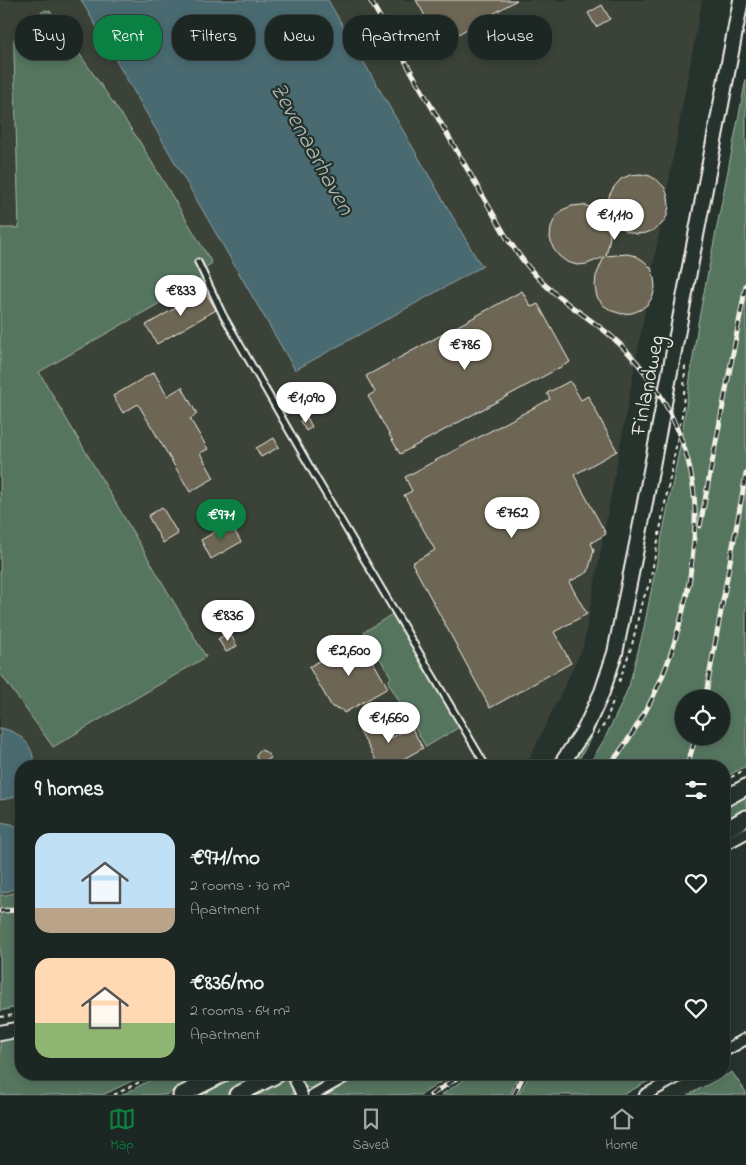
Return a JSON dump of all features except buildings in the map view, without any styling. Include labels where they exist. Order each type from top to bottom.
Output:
[{"type":"main road","points":[[730,795],[746,786]]},
{"type":"main road","points":[[730,827],[746,818]]},
{"type":"main road","points":[[182,1095],[211,1080]]},
{"type":"main road","points":[[238,1095],[267,1080]]},
{"type":"street","name":"Finlandweg","points":[[564,760],[585,729],[602,692],[615,653],[741,0]]},
{"type":"street","points":[[730,842],[746,833]]},
{"type":"street","points":[[0,1033],[15,1030]]},
{"type":"street","points":[[730,1048],[746,1039]]},
{"type":"street","points":[[295,1080],[302,1095]]},
{"type":"street","points":[[313,1095],[339,1080]]},
{"type":"street","points":[[644,1095],[672,1080]]},
{"type":"lane","points":[[198,262],[223,314],[313,473],[482,760]]},
{"type":"path","points":[[730,778],[746,769]]},
{"type":"path","points":[[0,1017],[15,1015]]},
{"type":"path","points":[[114,1095],[143,1080]]},
{"type":"shaded area","points":[[0,0],[702,0],[583,647],[529,760],[15,760],[15,987],[0,991]]},
{"type":"green space","points":[[46,10],[50,11],[53,15],[36,15]]},
{"type":"green space","points":[[15,36],[15,60],[83,59],[138,139],[212,263],[199,272],[202,279],[39,372],[206,657],[53,747],[0,673],[0,228],[19,228],[14,38]]},
{"type":"green space","points":[[746,79],[746,766],[730,775],[730,760],[592,760],[604,740],[629,686],[643,632],[681,441],[698,323]]},
{"type":"green space","points":[[394,613],[461,726],[426,747],[388,682],[391,677],[364,632]]},
{"type":"green space","points":[[604,704],[598,721],[579,760],[570,760]]},
{"type":"green space","points":[[746,793],[746,809],[730,818],[730,802]]},
{"type":"green space","points":[[15,892],[15,908],[0,908],[0,895]]},
{"type":"green space","points":[[0,911],[15,911],[15,1007],[0,1011]]},
{"type":"green space","points":[[15,1035],[15,1080],[134,1080],[103,1095],[0,1095],[0,1037]]},
{"type":"green space","points":[[732,1072],[746,1092],[746,1095],[688,1095],[717,1080],[730,1080],[730,1073]]},
{"type":"green space","points":[[151,1080],[192,1080],[166,1095],[122,1095]]},
{"type":"green space","points":[[225,1080],[256,1080],[227,1095],[196,1095]]},
{"type":"green space","points":[[284,1080],[291,1086],[293,1095],[251,1095],[279,1081]]},
{"type":"green space","points":[[299,1080],[331,1080],[313,1089],[302,1084]]},
{"type":"green space","points":[[349,1080],[444,1080],[421,1095],[323,1095]]},
{"type":"green space","points":[[464,1080],[516,1080],[510,1095],[441,1095]]},
{"type":"green space","points":[[527,1080],[651,1080],[623,1095],[518,1095]]},
{"type":"water","name":"Zevenaarhaven","points":[[81,0],[328,0],[343,26],[343,60],[363,60],[477,259],[483,266],[295,370],[116,60],[162,60],[162,15],[93,15],[93,21]]},
{"type":"water","points":[[0,728],[20,736],[29,746],[33,760],[15,760],[15,796],[0,800]]},
{"type":"water","points":[[0,822],[15,826],[15,888],[0,893]]},
{"type":"railway","points":[[370,0],[507,238],[517,252],[544,284],[611,336],[629,353],[659,392],[671,414],[680,437],[693,485],[695,528],[689,584]]},
{"type":"railway","points":[[700,526],[746,285]]},
{"type":"railway","points":[[707,690],[746,474]]},
{"type":"railway","points":[[613,760],[640,722],[662,677],[678,630],[690,578]]},
{"type":"railway","points":[[689,760],[693,745]]},
{"type":"railway","points":[[0,911],[15,910]]},
{"type":"railway","points":[[431,1095],[454,1080]]},
{"type":"railway","points":[[514,1095],[521,1080]]}]
